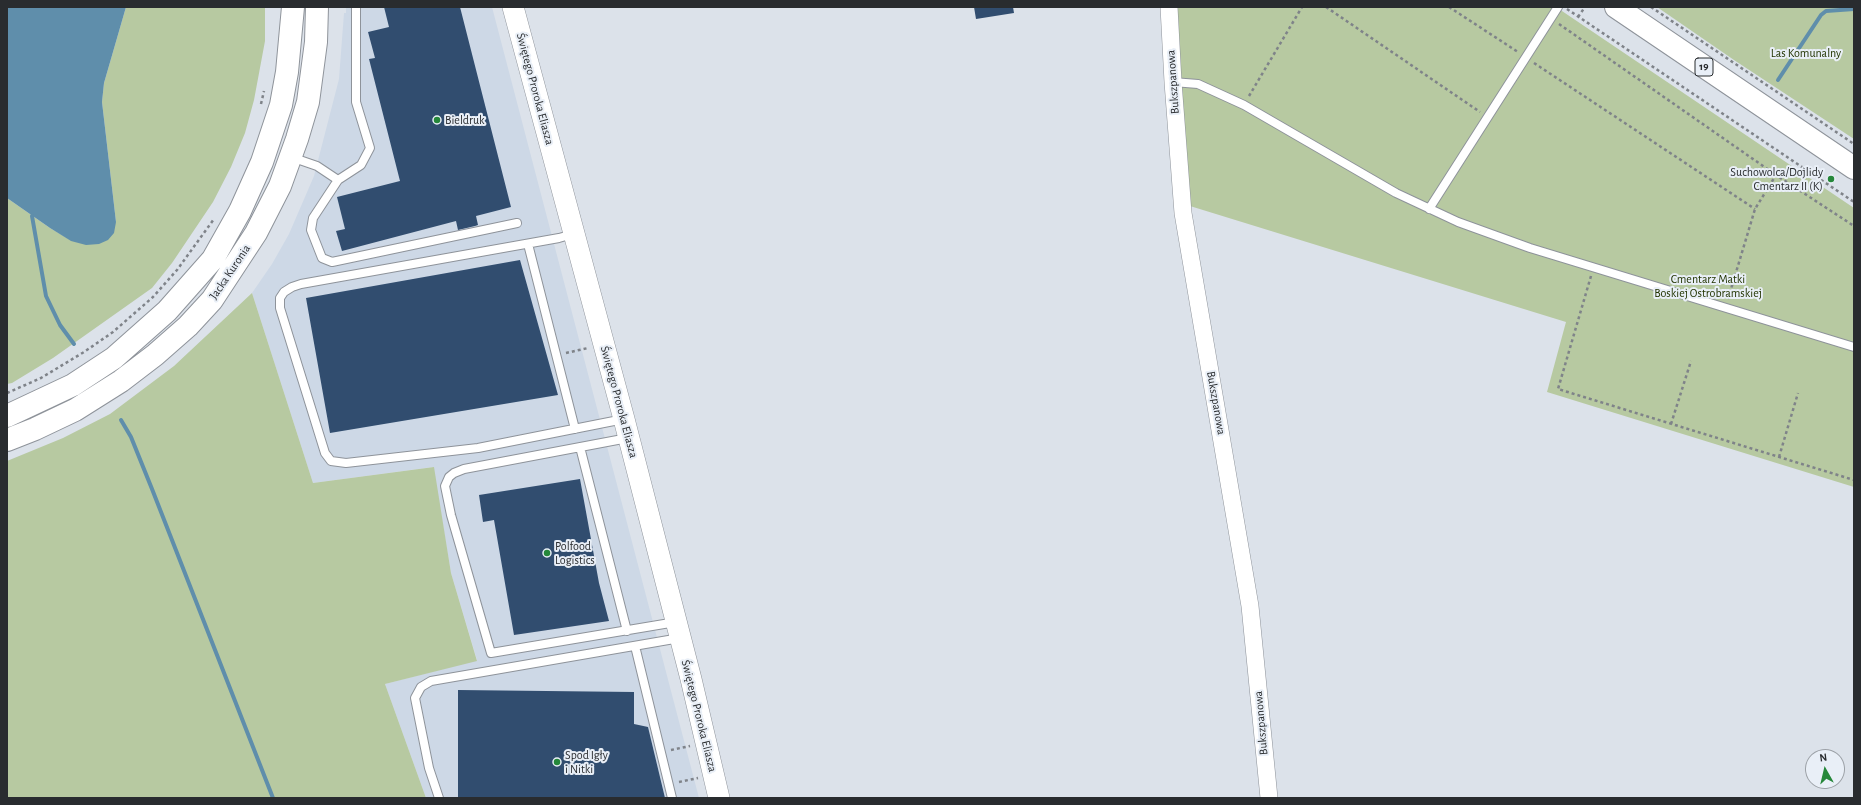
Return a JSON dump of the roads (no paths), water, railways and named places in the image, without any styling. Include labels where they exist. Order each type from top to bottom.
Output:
[{"type":"main road","name":"Jacka Kuronia","points":[[7,416],[73,385],[114,358],[168,311],[213,259],[240,211],[262,162],[281,105],[287,72],[293,7]]},
{"type":"main road","name":"Jacka Kuronia","points":[[7,440],[35,429],[75,410],[121,381],[156,355],[188,326],[212,300],[256,234],[280,186],[291,157],[308,102],[316,42],[317,7]]},
{"type":"main road","name":"19","points":[[1616,7],[1854,168]]},
{"type":"street","name":"Świętego Proroka Eliasza","points":[[514,7],[626,429],[678,630],[719,798]]},
{"type":"street","name":"Bukszpanowa","points":[[1169,7],[1173,82],[1184,213],[1250,606],[1269,798]]},
{"type":"lane","points":[[356,7],[356,102],[370,148],[361,164],[338,180],[313,218],[311,230],[315,245],[322,258],[332,262],[517,223]]},
{"type":"lane","points":[[1429,209],[1558,7]]},
{"type":"lane","points":[[1173,82],[1198,84],[1244,105],[1366,177],[1429,209],[1510,241],[1854,347]]},
{"type":"lane","points":[[291,157],[317,166],[338,180]]},
{"type":"lane","points":[[574,234],[528,244],[292,286],[284,292],[280,298],[280,308],[325,453],[331,461],[338,463],[478,448],[575,429],[626,429]]},
{"type":"lane","points":[[528,244],[575,429]]},
{"type":"lane","points":[[626,429],[580,447],[464,469],[454,473],[449,477],[445,486],[451,515],[491,653],[627,631],[678,630]]},
{"type":"lane","points":[[580,447],[627,631]]},
{"type":"lane","points":[[439,798],[429,768],[415,698],[420,687],[431,681],[635,646],[678,630]]},
{"type":"lane","points":[[635,646],[672,798]]},
{"type":"water","points":[[7,7],[126,7],[104,83],[102,102],[116,222],[114,233],[108,240],[99,244],[86,245],[71,241],[7,198]]},
{"type":"waterway","points":[[1778,80],[1821,15],[1826,11],[1854,9]]},
{"type":"waterway","points":[[32,216],[46,296],[60,325],[74,344]]},
{"type":"waterway","points":[[121,420],[131,437],[152,489],[273,798]]},
{"type":"place","name":"Bieldruk","points":[[437,120]]},
{"type":"place","name":"Suchowolca/Dojlidy Cmentarz II (K)","points":[[1831,179]]},
{"type":"place","name":"Polfood Logistics","points":[[547,553]]},
{"type":"place","name":"Spod Igły i Nitki","points":[[557,762]]},
{"type":"park label","name":"Las Komunalny","points":[[1806,53]]},
{"type":"park label","name":"Cmentarz Matki Boskiej Ostrobramskiej","points":[[1708,286]]}]
